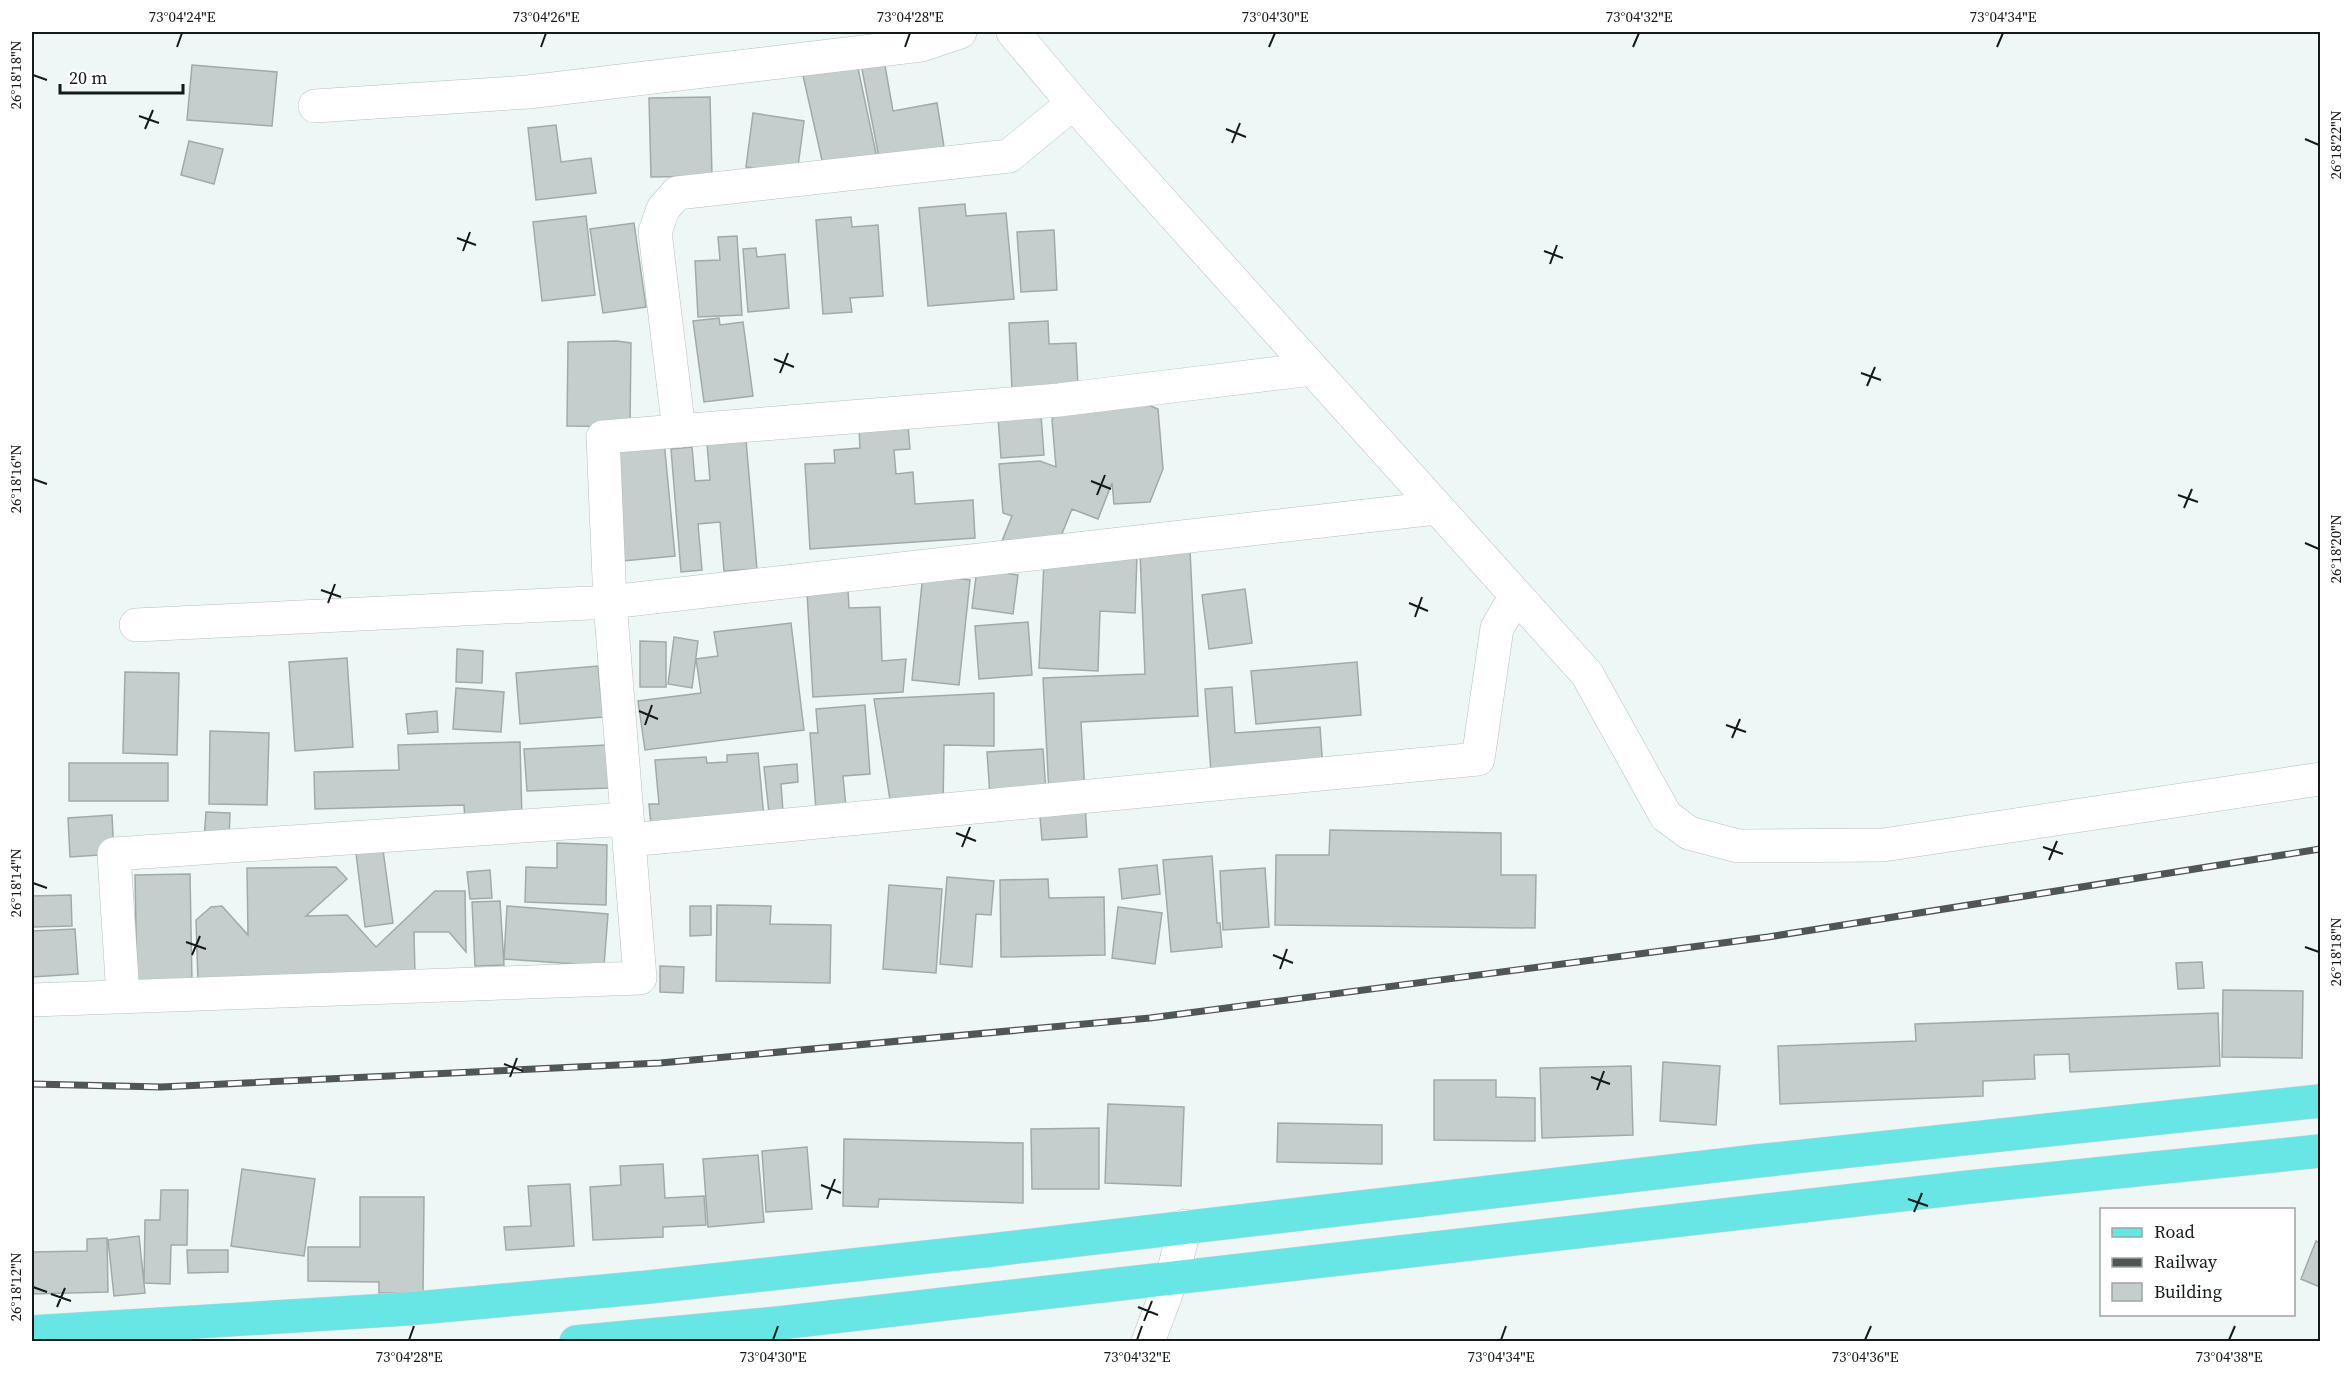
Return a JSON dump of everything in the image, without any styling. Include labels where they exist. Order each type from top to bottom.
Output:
[{"type":"main road","points":[[32,1332],[406,1310],[637,1288],[1757,1161],[2320,1101]]},
{"type":"main road","points":[[576,1341],[779,1323],[1971,1187],[2320,1151]]},
{"type":"street","points":[[315,106],[528,92],[921,45],[960,32]]},
{"type":"street","points":[[1013,32],[1073,103],[1587,674],[1666,816],[1689,834],[1738,846],[1883,845],[2320,779]]},
{"type":"street","points":[[679,431],[655,232],[663,208],[677,193],[1009,156],[1073,103]]},
{"type":"street","points":[[32,1000],[640,978],[610,602],[603,437],[1059,400],[1312,369]]},
{"type":"street","points":[[136,625],[610,602],[1437,508]]},
{"type":"street","points":[[123,997],[114,854],[628,829],[1478,759],[1497,628],[1516,596]]},
{"type":"street","points":[[1148,1341],[1172,1278],[1185,1226]]},
{"type":"building","points":[[856,59],[877,158],[824,169],[802,71]]},
{"type":"building","points":[[884,60],[893,111],[937,103],[944,147],[879,158],[861,64]]},
{"type":"building","points":[[192,65],[277,72],[272,126],[187,120]]},
{"type":"building","points":[[710,97],[712,176],[651,177],[649,98]]},
{"type":"building","points":[[753,113],[804,121],[797,174],[746,167]]},
{"type":"building","points":[[556,125],[561,162],[591,158],[596,193],[536,200],[528,128]]},
{"type":"building","points":[[189,141],[223,149],[214,184],[181,175]]},
{"type":"building","points":[[965,204],[966,216],[1006,213],[1014,299],[928,306],[919,208]]},
{"type":"building","points":[[586,216],[595,295],[542,301],[533,222]]},
{"type":"building","points":[[851,217],[852,227],[878,225],[883,296],[850,298],[852,312],[823,314],[816,220]]},
{"type":"building","points":[[634,223],[646,307],[603,313],[590,229]]},
{"type":"building","points":[[1054,230],[1057,290],[1021,292],[1017,232]]},
{"type":"building","points":[[737,236],[742,315],[698,317],[695,261],[720,260],[718,237]]},
{"type":"building","points":[[756,248],[757,257],[785,254],[789,308],[748,312],[743,249]]},
{"type":"building","points":[[719,318],[720,325],[743,322],[753,396],[704,402],[693,321]]},
{"type":"building","points":[[1048,321],[1049,344],[1076,343],[1078,387],[1012,390],[1009,323]]},
{"type":"building","points":[[568,342],[631,343],[630,427],[567,426]]},
{"type":"building","points":[[1146,404],[1158,409],[1163,469],[1150,502],[1114,504],[1112,483],[1098,519],[1072,509],[1061,536],[1002,541],[1012,516],[1003,513],[999,464],[1040,461],[1056,467],[1052,420],[1056,411]]},
{"type":"building","points":[[1041,415],[1044,455],[1001,458],[998,418]]},
{"type":"building","points":[[908,426],[910,449],[894,450],[896,474],[913,472],[915,504],[973,500],[975,538],[810,549],[805,464],[835,463],[834,450],[860,448],[859,429]]},
{"type":"building","points":[[746,440],[757,569],[724,571],[720,522],[698,524],[702,570],[681,572],[671,449],[692,447],[695,481],[710,480],[707,443]]},
{"type":"building","points":[[664,441],[675,556],[623,561],[612,446]]},
{"type":"building","points":[[1190,550],[1198,716],[1081,722],[1085,793],[1049,794],[1043,678],[1145,674],[1140,552]]},
{"type":"building","points":[[1137,555],[1135,613],[1100,611],[1098,671],[1039,668],[1044,562]]},
{"type":"building","points":[[977,569],[1018,575],[1013,614],[972,608]]},
{"type":"building","points":[[923,574],[970,580],[959,685],[912,680]]},
{"type":"building","points":[[1245,589],[1252,643],[1209,649],[1202,595]]},
{"type":"building","points":[[848,590],[849,608],[880,607],[882,661],[906,659],[903,692],[813,697],[807,592]]},
{"type":"building","points":[[1028,622],[1032,675],[979,679],[975,626]]},
{"type":"building","points":[[791,623],[804,730],[645,750],[638,701],[701,693],[696,659],[718,656],[714,632]]},
{"type":"building","points":[[674,637],[698,641],[692,688],[668,684]]},
{"type":"building","points":[[640,641],[666,642],[666,687],[640,687]]},
{"type":"building","points":[[457,649],[483,651],[482,683],[456,682]]},
{"type":"building","points":[[347,658],[353,747],[295,751],[289,662]]},
{"type":"building","points":[[1357,662],[1361,715],[1256,724],[1251,671]]},
{"type":"building","points":[[598,666],[603,717],[520,724],[516,673]]},
{"type":"building","points":[[125,672],[179,673],[177,755],[123,753]]},
{"type":"building","points":[[1232,687],[1235,733],[1320,727],[1323,770],[1211,772],[1205,689]]},
{"type":"building","points":[[456,688],[504,692],[501,732],[453,729]]},
{"type":"building","points":[[994,693],[994,746],[944,745],[943,807],[891,806],[874,699]]},
{"type":"building","points":[[865,705],[870,774],[843,776],[846,807],[816,810],[810,733],[818,733],[816,709]]},
{"type":"building","points":[[437,711],[438,732],[408,734],[406,714]]},
{"type":"building","points":[[210,731],[269,733],[267,805],[209,804]]},
{"type":"building","points":[[520,742],[522,820],[465,822],[464,805],[315,809],[314,772],[399,770],[398,745]]},
{"type":"building","points":[[607,745],[609,788],[527,791],[524,749]]},
{"type":"building","points":[[1043,749],[1046,792],[990,796],[987,752]]},
{"type":"building","points":[[758,753],[764,818],[651,826],[649,804],[659,804],[655,760],[706,757],[707,763],[727,762],[727,755]]},
{"type":"building","points":[[69,763],[168,763],[168,801],[69,801]]},
{"type":"building","points":[[797,764],[798,782],[781,784],[783,812],[769,813],[764,767]]},
{"type":"building","points":[[1085,803],[1087,837],[1042,840],[1039,805]]},
{"type":"building","points":[[206,812],[230,813],[229,840],[204,839]]},
{"type":"building","points":[[112,815],[114,854],[70,857],[68,818]]},
{"type":"building","points":[[1330,830],[1501,833],[1501,875],[1536,875],[1535,928],[1275,925],[1276,855],[1329,855]]},
{"type":"building","points":[[557,843],[607,845],[606,905],[525,902],[526,867],[557,868]]},
{"type":"building","points":[[383,850],[393,923],[365,927],[356,853]]},
{"type":"building","points":[[1212,856],[1217,923],[1220,923],[1222,947],[1171,952],[1163,860]]},
{"type":"building","points":[[1157,865],[1160,894],[1122,899],[1119,869]]},
{"type":"building","points":[[336,867],[347,879],[306,916],[347,915],[376,947],[435,891],[465,891],[466,952],[449,932],[414,932],[415,976],[198,982],[196,920],[211,907],[222,906],[248,935],[247,868]]},
{"type":"building","points":[[1265,868],[1269,927],[1223,930],[1220,871]]},
{"type":"building","points":[[490,870],[492,898],[470,899],[467,872]]},
{"type":"building","points":[[190,874],[192,983],[137,984],[135,875]]},
{"type":"building","points":[[947,877],[994,881],[991,915],[976,914],[972,967],[940,964]]},
{"type":"building","points":[[1048,879],[1049,898],[1104,897],[1105,955],[1001,957],[1000,880]]},
{"type":"building","points":[[889,885],[942,889],[936,973],[883,969]]},
{"type":"building","points":[[71,895],[72,926],[32,927],[32,896]]},
{"type":"building","points":[[500,901],[504,965],[475,966],[472,902]]},
{"type":"building","points":[[717,905],[771,906],[770,924],[831,925],[830,983],[716,981]]},
{"type":"building","points":[[507,906],[608,914],[604,966],[504,959]]},
{"type":"building","points":[[690,906],[711,906],[711,935],[690,936]]},
{"type":"building","points":[[1118,907],[1162,913],[1155,964],[1112,958]]},
{"type":"building","points":[[75,929],[78,974],[32,977],[32,931]]},
{"type":"building","points":[[2202,962],[2204,988],[2178,989],[2176,963]]},
{"type":"building","points":[[660,966],[684,967],[683,993],[660,992]]},
{"type":"building","points":[[2223,990],[2303,991],[2302,1058],[2222,1057]]},
{"type":"building","points":[[2218,1013],[2220,1066],[2070,1072],[2069,1054],[2034,1055],[2035,1079],[1983,1081],[1983,1096],[1780,1104],[1778,1046],[1916,1041],[1915,1024]]},
{"type":"building","points":[[1663,1062],[1720,1066],[1716,1125],[1660,1121]]},
{"type":"building","points":[[1631,1066],[1633,1135],[1542,1138],[1540,1068]]},
{"type":"building","points":[[1434,1080],[1496,1080],[1496,1097],[1535,1098],[1535,1141],[1434,1140]]},
{"type":"building","points":[[1108,1104],[1184,1107],[1181,1186],[1105,1183]]},
{"type":"building","points":[[1278,1123],[1382,1125],[1382,1164],[1277,1162]]},
{"type":"building","points":[[1099,1128],[1099,1189],[1032,1189],[1031,1129]]},
{"type":"building","points":[[844,1139],[1023,1143],[1023,1203],[879,1199],[878,1207],[843,1206]]},
{"type":"building","points":[[807,1147],[812,1209],[766,1212],[762,1151]]},
{"type":"building","points":[[758,1155],[764,1222],[708,1227],[703,1159]]},
{"type":"building","points":[[663,1164],[665,1198],[704,1196],[706,1225],[663,1227],[663,1237],[593,1240],[590,1187],[621,1185],[620,1166]]},
{"type":"building","points":[[242,1169],[315,1179],[304,1256],[231,1246]]},
{"type":"building","points":[[570,1184],[574,1246],[506,1250],[504,1227],[531,1226],[528,1186]]},
{"type":"building","points":[[161,1190],[188,1190],[187,1245],[171,1245],[170,1284],[144,1283],[145,1220],[160,1220]]},
{"type":"building","points":[[360,1197],[424,1197],[423,1293],[379,1293],[379,1282],[308,1281],[308,1247],[360,1247]]},
{"type":"building","points":[[139,1236],[145,1293],[114,1296],[108,1240]]},
{"type":"building","points":[[107,1238],[108,1292],[32,1294],[32,1252],[87,1251],[87,1239]]},
{"type":"building","points":[[2316,1241],[2320,1243],[2320,1287],[2301,1279]]},
{"type":"building","points":[[187,1250],[228,1250],[228,1272],[188,1273]]},
{"type":"railway","points":[[32,1084],[161,1087],[660,1063],[1150,1018],[1768,937],[2320,849]]}]
